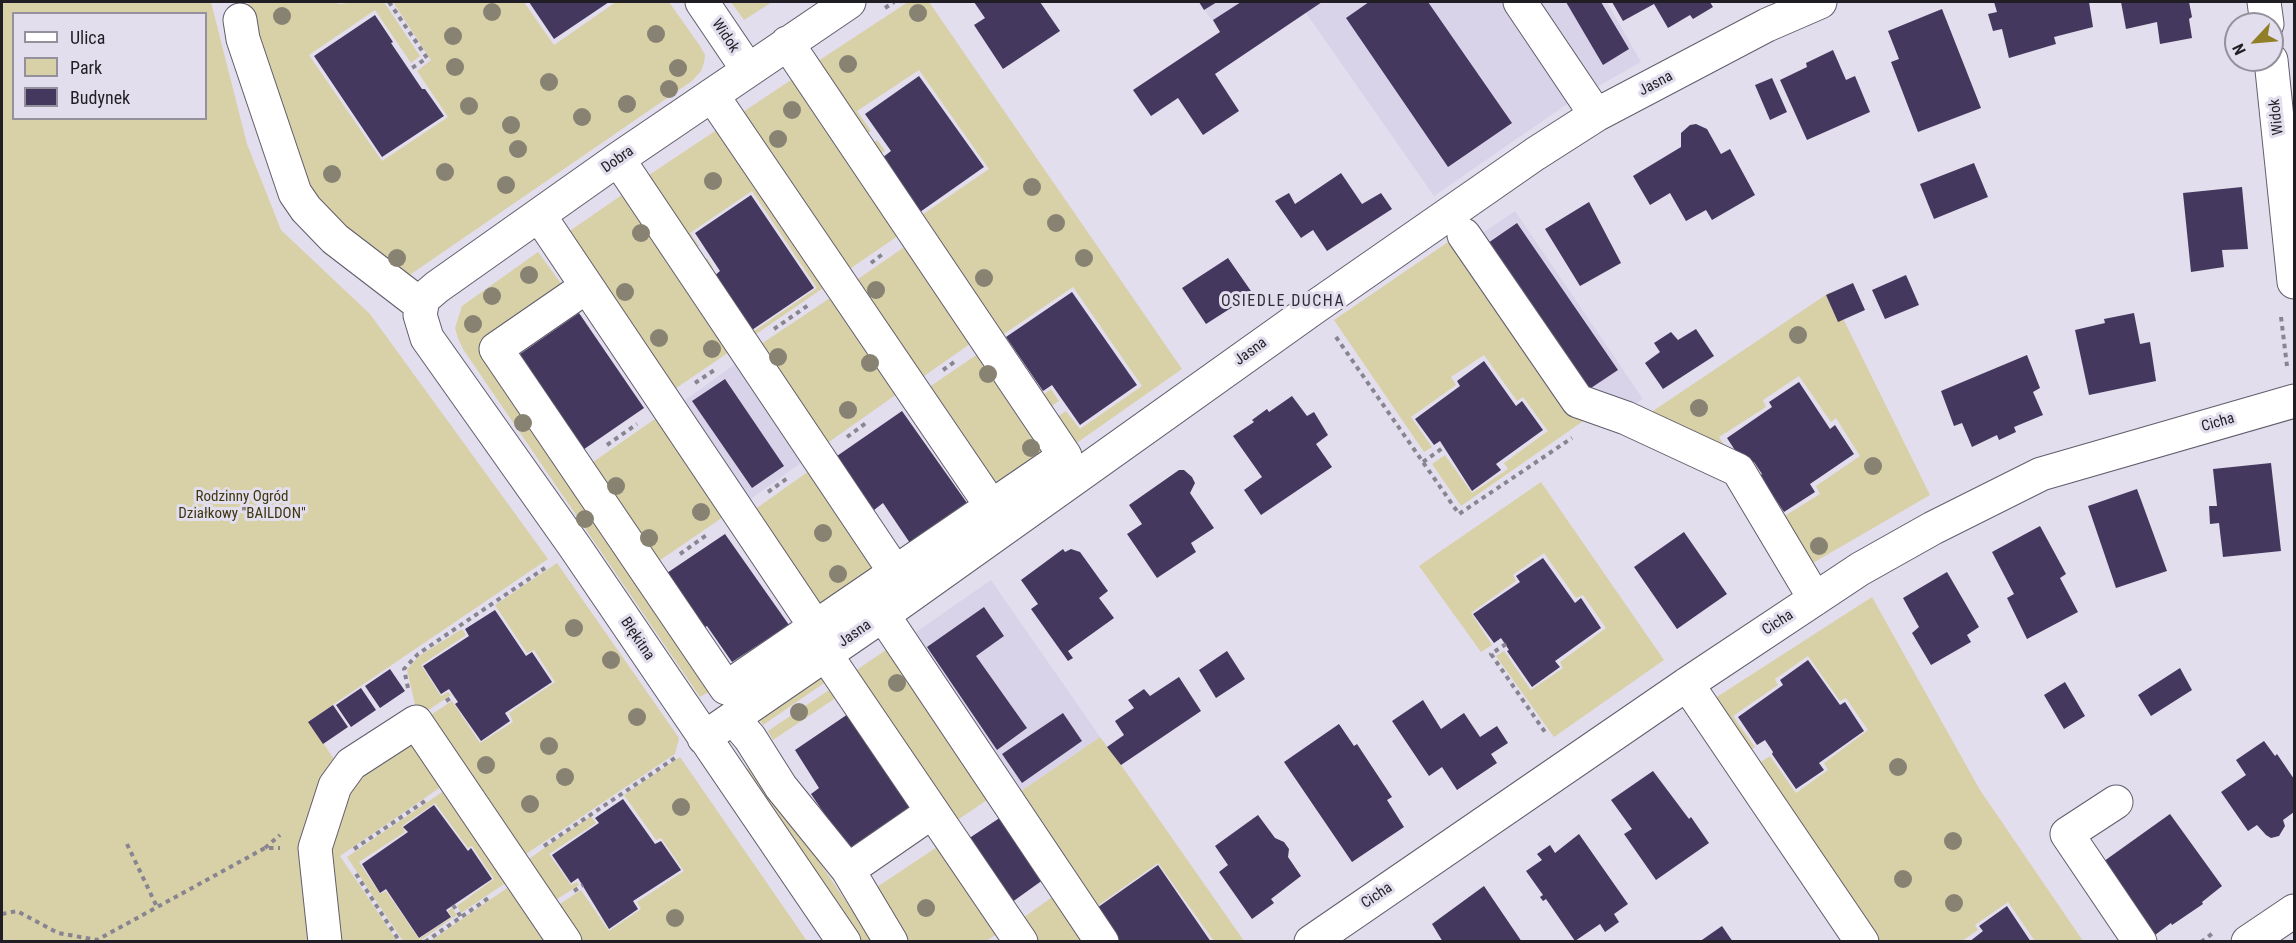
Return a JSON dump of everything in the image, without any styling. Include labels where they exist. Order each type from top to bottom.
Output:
[{"type":"street","name":"Widok","points":[[702,2],[748,70]]},
{"type":"street","name":"Dobra","points":[[421,305],[437,286],[618,159],[849,2]]},
{"type":"street","points":[[1520,2],[1596,115]]},
{"type":"street","name":"Jasna","points":[[692,746],[733,718],[820,641],[883,615],[1315,307],[1535,154],[1596,115],[1767,25],[1820,2]]},
{"type":"street","points":[[240,20],[243,39],[295,193],[306,209],[335,239],[421,305]]},
{"type":"street","points":[[586,287],[495,349],[726,688],[820,641],[895,572],[1065,456],[787,43]]},
{"type":"street","name":"Widok","points":[[2272,72],[2295,282]]},
{"type":"street","points":[[712,95],[992,507]]},
{"type":"street","points":[[618,159],[895,572]]},
{"type":"street","points":[[539,215],[932,812],[1011,938]]},
{"type":"street","points":[[1464,235],[1578,401],[1610,412],[1738,470],[1815,599]]},
{"type":"street","name":"Błękitna","points":[[421,305],[420,315],[427,339],[575,547],[692,746],[844,942]]},
{"type":"street","name":"Cicha","points":[[1311,942],[1687,684],[1860,569],[1933,528],[2041,474],[2295,401]]},
{"type":"street","points":[[883,615],[1102,942]]},
{"type":"street","points":[[1687,684],[1862,942]]},
{"type":"street","points":[[733,718],[750,738],[781,787],[848,870],[891,942]]},
{"type":"street","points":[[326,942],[315,848],[336,786],[351,764],[416,722],[565,942]]},
{"type":"street","points":[[2116,802],[2067,834],[2139,942]]},
{"type":"street","points":[[848,870],[932,812]]},
{"type":"street","points":[[2248,942],[2295,911]]},
{"type":"path","points":[[389,2],[427,58],[409,70]]},
{"type":"path","points":[[745,348],[915,233]]},
{"type":"path","points":[[1315,307],[1459,514],[1610,412]]},
{"type":"path","points":[[913,391],[987,339]]},
{"type":"path","points":[[1423,462],[1444,447]]},
{"type":"path","points":[[416,722],[404,669],[417,654],[575,547]]},
{"type":"path","points":[[1506,644],[1491,654],[1568,766]]},
{"type":"path","points":[[425,942],[461,917],[517,871],[692,746]]},
{"type":"path","points":[[353,850],[455,780]]},
{"type":"path","points":[[127,844],[158,907]]},
{"type":"path","points":[[2,914],[17,911],[58,933],[98,940],[265,848],[315,848]]},
{"type":"path","points":[[350,866],[400,942]]},
{"type":"path","points":[[453,905],[461,917]]},
{"type":"shaded area","points":[[1199,2],[1506,2],[1573,100],[1434,196],[1306,13],[1220,32]]},
{"type":"shaded area","points":[[1535,2],[1607,2],[1641,62],[1595,88]]},
{"type":"shaded area","points":[[1515,211],[1643,399],[1627,409],[1584,394],[1475,238]]},
{"type":"shaded area","points":[[742,359],[809,457],[741,506],[674,408]]},
{"type":"shaded area","points":[[991,580],[1100,737],[1014,796],[906,639]]},
{"type":"green space","name":"Rodzinny Ogród Działkowy \"BAILDON\"","points":[[2,2],[211,2],[247,144],[281,230],[370,314],[548,559],[309,721],[335,761],[314,941],[2,942]]},
{"type":"green space","points":[[249,2],[341,4],[384,2],[420,56],[411,63],[375,10],[309,55],[382,161],[448,117],[417,71],[431,60],[393,2],[524,2],[554,45],[616,2],[669,2],[700,46],[705,55],[704,63],[701,71],[692,81],[398,283],[320,218],[245,19]]},
{"type":"green space","points":[[731,2],[772,2],[744,20]]},
{"type":"green space","points":[[908,2],[929,2],[1182,369],[1068,449],[1050,422],[1066,411],[1080,429],[1142,386],[1073,287],[1001,336],[1043,395],[1051,389],[1059,401],[1043,412],[865,148],[877,140],[885,151],[878,155],[919,217],[989,169],[919,70],[857,111],[871,131],[858,139],[809,67]]},
{"type":"green space","points":[[800,74],[905,231],[841,275],[734,118]]},
{"type":"green space","points":[[724,125],[832,282],[746,341],[695,265],[707,258],[713,268],[706,273],[748,335],[817,288],[752,191],[690,233],[699,246],[687,254],[640,181]]},
{"type":"green space","points":[[629,190],[735,348],[666,395],[561,237]]},
{"type":"green space","points":[[1454,238],[1592,415],[1461,506],[1432,464],[1445,455],[1472,493],[1508,469],[1504,463],[1548,431],[1523,397],[1517,401],[1484,355],[1451,377],[1456,385],[1411,417],[1432,447],[1424,452],[1334,320]]},
{"type":"green space","points":[[913,241],[980,337],[914,383],[848,286]]},
{"type":"green space","points":[[538,252],[568,293],[491,348],[721,685],[700,697],[463,349],[458,338],[455,328],[462,306]]},
{"type":"green space","points":[[839,292],[904,389],[819,449],[752,350]]},
{"type":"green space","points":[[1830,292],[1930,495],[1806,567],[1783,517],[1820,494],[1816,486],[1860,456],[1836,418],[1831,422],[1799,376],[1763,400],[1766,407],[1719,437],[1733,459],[1644,417]]},
{"type":"green space","points":[[985,349],[1059,455],[994,498],[922,392]]},
{"type":"green space","points":[[665,412],[732,511],[650,567],[583,469]]},
{"type":"green space","points":[[816,466],[887,571],[818,619],[747,515]]},
{"type":"green space","points":[[1541,482],[1664,660],[1554,737],[1496,656],[1504,651],[1531,690],[1563,668],[1560,662],[1606,628],[1583,595],[1576,598],[1544,553],[1513,575],[1516,581],[1471,613],[1492,645],[1481,652],[1419,566]]},
{"type":"green space","points":[[557,563],[679,738],[675,754],[514,862],[420,722],[452,701],[480,743],[513,722],[509,713],[555,682],[534,650],[527,653],[495,605]]},
{"type":"green space","points":[[1872,597],[1980,790],[2083,941],[2035,941],[2008,902],[1975,925],[1978,930],[1962,941],[1872,941],[1753,767],[1770,756],[1796,793],[1828,770],[1824,763],[1868,730],[1846,698],[1840,701],[1808,656],[1775,679],[1778,685],[1733,716],[1755,747],[1745,754],[1709,702]]},
{"type":"green space","points":[[462,629],[466,635],[421,665],[441,696],[448,692],[451,695],[418,717],[407,670],[419,656]]},
{"type":"green space","points":[[893,645],[993,796],[950,825],[848,676]]},
{"type":"green space","points":[[824,670],[830,679],[763,725],[757,716]]},
{"type":"green space","points":[[835,686],[840,695],[773,740],[768,731]]},
{"type":"green space","points":[[415,725],[451,780],[340,856],[397,941],[328,941],[318,849],[338,787]]},
{"type":"green space","points":[[1100,737],[1244,941],[1214,941],[1158,863],[1093,909],[1014,796]]},
{"type":"green space","points":[[680,757],[807,941],[568,941],[548,912],[581,890],[609,931],[641,909],[637,902],[684,871],[661,838],[656,840],[624,795]]},
{"type":"green space","points":[[753,765],[873,941],[855,941],[741,773]]},
{"type":"green space","points":[[454,784],[516,876],[461,913],[457,906],[494,879],[472,846],[468,848],[435,803],[402,826],[405,832],[359,862],[380,894],[386,891],[419,939],[452,917],[448,911],[452,908],[457,915],[420,941],[403,941],[347,857]]},
{"type":"green space","points":[[591,816],[596,823],[549,854],[571,885],[577,882],[579,885],[545,907],[517,867]]},
{"type":"green space","points":[[946,841],[1005,929],[986,941],[893,941],[862,897]]},
{"type":"green space","points":[[520,879],[558,942],[429,942]]},
{"type":"green space","points":[[1058,893],[1091,941],[1031,941],[1017,922]]},
{"type":"building","points":[[529,2],[609,2],[554,39]]},
{"type":"building","points":[[974,2],[1040,2],[1060,31],[1003,69],[974,25],[985,18]]},
{"type":"building","points":[[1199,2],[1217,2],[1204,10]]},
{"type":"building","points":[[1241,2],[1322,2],[1215,74],[1239,111],[1203,135],[1178,98],[1151,116],[1133,90],[1220,32],[1213,20]]},
{"type":"building","points":[[1369,2],[1428,2],[1512,123],[1448,167],[1346,18]]},
{"type":"building","points":[[1566,2],[1601,2],[1629,49],[1603,65]]},
{"type":"building","points":[[1612,2],[1710,2],[1713,7],[1693,19],[1690,15],[1668,28],[1654,4],[1623,21]]},
{"type":"building","points":[[1994,2],[2089,2],[2093,27],[2054,37],[2056,44],[2009,58],[2002,29],[1993,31],[1988,14],[1997,12]]},
{"type":"building","points":[[2121,2],[2189,2],[2192,38],[2160,44],[2157,22],[2126,29]]},
{"type":"building","points":[[1942,9],[1981,108],[1918,132],[1891,62],[1899,59],[1888,31]]},
{"type":"building","points":[[375,15],[422,89],[425,89],[444,116],[382,157],[314,56]]},
{"type":"building","points":[[1833,50],[1846,80],[1855,76],[1870,112],[1807,140],[1780,80],[1807,67],[1806,63]]},
{"type":"building","points":[[919,76],[984,167],[920,212],[882,158],[891,151],[865,114]]},
{"type":"building","points":[[1772,78],[1787,112],[1770,120],[1755,85]]},
{"type":"building","points":[[1696,124],[1707,129],[1721,154],[1730,149],[1755,195],[1712,220],[1706,210],[1686,221],[1670,193],[1650,205],[1633,176],[1681,147],[1681,133],[1690,125]]},
{"type":"building","points":[[1974,163],[1988,197],[1934,219],[1920,184]]},
{"type":"building","points":[[1341,173],[1362,204],[1381,193],[1392,209],[1327,251],[1313,230],[1301,238],[1275,201],[1289,193],[1295,204]]},
{"type":"building","points":[[2242,187],[2248,249],[2222,250],[2224,267],[2191,272],[2183,193]]},
{"type":"building","points":[[751,195],[814,288],[749,332],[713,277],[720,271],[695,233]]},
{"type":"building","points":[[1589,202],[1621,263],[1580,286],[1545,229]]},
{"type":"building","points":[[1517,223],[1618,370],[1588,390],[1488,243]]},
{"type":"building","points":[[1228,258],[1253,294],[1206,324],[1182,288]]},
{"type":"building","points":[[1906,275],[1919,305],[1885,319],[1872,290]]},
{"type":"building","points":[[1853,283],[1865,310],[1838,322],[1826,295]]},
{"type":"building","points":[[1072,292],[1137,385],[1080,425],[1052,385],[1043,391],[1006,337]]},
{"type":"building","points":[[579,313],[644,408],[577,454],[540,401],[548,396],[520,354]]},
{"type":"building","points":[[2134,313],[2140,344],[2150,342],[2156,381],[2089,395],[2075,330],[2105,323],[2104,319]]},
{"type":"building","points":[[1696,329],[1714,356],[1663,389],[1645,363],[1660,352],[1654,343],[1671,332],[1678,340]]},
{"type":"building","points":[[2027,355],[2040,388],[2033,392],[2043,415],[2014,427],[2016,432],[1999,440],[1997,435],[1972,447],[1962,423],[1954,426],[1941,391]]},
{"type":"building","points":[[1484,361],[1516,406],[1522,401],[1543,430],[1496,464],[1501,470],[1472,491],[1440,441],[1434,445],[1415,419],[1460,386],[1457,381]]},
{"type":"building","points":[[725,379],[784,466],[752,488],[692,401]]},
{"type":"building","points":[[1799,382],[1830,429],[1835,425],[1854,454],[1810,484],[1815,492],[1784,512],[1760,476],[1762,474],[1754,462],[1746,467],[1727,438],[1772,407],[1769,402]]},
{"type":"building","points":[[1292,396],[1307,416],[1314,412],[1328,435],[1316,444],[1332,467],[1261,515],[1244,490],[1262,477],[1233,436],[1254,422],[1252,420],[1267,409],[1269,412]]},
{"type":"building","points":[[902,411],[967,503],[910,543],[883,503],[874,510],[837,456]]},
{"type":"building","points":[[2271,463],[2281,551],[2223,557],[2219,523],[2210,524],[2209,506],[2217,506],[2213,469]]},
{"type":"building","points":[[1179,470],[1184,470],[1192,477],[1195,483],[1190,493],[1214,528],[1191,543],[1196,552],[1157,578],[1127,534],[1142,524],[1129,505]]},
{"type":"building","points":[[2137,489],[2167,571],[2116,588],[2088,506]]},
{"type":"building","points":[[2040,526],[2066,574],[2060,578],[2078,612],[2027,639],[2007,598],[2014,594],[1992,552]]},
{"type":"building","points":[[1684,532],[1727,594],[1677,629],[1634,567]]},
{"type":"building","points":[[725,534],[789,625],[732,662],[707,626],[698,631],[661,577]]},
{"type":"building","points":[[1063,549],[1065,552],[1071,549],[1080,552],[1108,591],[1099,598],[1114,618],[1068,651],[1073,658],[1068,661],[1031,609],[1038,604],[1021,580]]},
{"type":"building","points":[[1543,558],[1575,603],[1581,598],[1601,628],[1555,661],[1560,667],[1532,687],[1507,651],[1509,650],[1501,638],[1494,643],[1473,614],[1520,582],[1516,576]]},
{"type":"building","points":[[1947,572],[1979,627],[1967,635],[1971,642],[1931,665],[1912,633],[1919,627],[1903,598]]},
{"type":"building","points":[[984,607],[1004,636],[976,656],[1027,728],[997,750],[927,647]]},
{"type":"building","points":[[495,610],[526,656],[532,652],[552,682],[505,713],[510,721],[481,741],[455,704],[458,702],[449,689],[441,694],[423,666],[469,636],[465,629]]},
{"type":"building","points":[[1227,651],[1245,679],[1216,698],[1199,670]]},
{"type":"building","points":[[1808,660],[1840,705],[1845,702],[1864,731],[1819,763],[1824,770],[1796,789],[1765,740],[1757,745],[1738,717],[1783,685],[1780,680]]},
{"type":"building","points":[[2180,668],[2192,690],[2151,716],[2138,695]]},
{"type":"building","points":[[390,669],[405,691],[380,708],[365,686]]},
{"type":"building","points":[[1179,677],[1201,711],[1121,765],[1107,747],[1124,735],[1115,721],[1134,708],[1128,700],[1144,689],[1150,696]]},
{"type":"building","points":[[2065,682],[2085,716],[2064,729],[2044,695]]},
{"type":"building","points":[[361,688],[376,710],[351,727],[336,705]]},
{"type":"building","points":[[1423,700],[1441,729],[1464,713],[1480,737],[1497,726],[1508,743],[1491,754],[1497,763],[1457,790],[1442,767],[1429,776],[1392,721]]},
{"type":"building","points":[[333,705],[348,727],[323,744],[308,722]]},
{"type":"building","points":[[851,712],[915,806],[849,850],[811,794],[819,788],[795,750]]},
{"type":"building","points":[[1063,713],[1082,741],[1022,783],[1002,754]]},
{"type":"building","points":[[1339,724],[1354,746],[1357,744],[1392,797],[1387,800],[1404,827],[1352,862],[1284,762]]},
{"type":"building","points":[[2264,741],[2275,756],[2277,754],[2294,779],[2294,812],[2283,820],[2285,826],[2279,836],[2271,838],[2257,825],[2248,831],[2221,792],[2246,775],[2236,760]]},
{"type":"building","points":[[1653,771],[1709,843],[1656,880],[1624,834],[1632,829],[1611,800]]},
{"type":"building","points":[[623,799],[655,844],[661,841],[681,870],[633,901],[638,909],[609,929],[578,878],[571,883],[552,855],[599,823],[595,818]]},
{"type":"building","points":[[434,805],[468,851],[471,848],[492,879],[446,910],[451,917],[419,938],[386,889],[380,893],[362,864],[408,832],[403,827]]},
{"type":"building","points":[[2170,814],[2222,886],[2202,902],[2203,904],[2151,938],[2100,864]]},
{"type":"building","points":[[1004,815],[1047,877],[1008,905],[965,841]]},
{"type":"building","points":[[1258,815],[1275,838],[1284,842],[1289,849],[1288,857],[1301,876],[1271,899],[1274,903],[1252,919],[1219,872],[1228,865],[1215,846]]},
{"type":"building","points":[[1579,834],[1628,904],[1614,914],[1619,922],[1605,932],[1600,924],[1575,941],[1546,899],[1543,901],[1540,897],[1543,895],[1526,871],[1542,860],[1537,854],[1550,845],[1555,853]]},
{"type":"building","points":[[1158,865],[1211,942],[1116,942],[1094,910]]},
{"type":"building","points":[[1484,886],[1522,942],[1443,942],[1432,924]]},
{"type":"building","points":[[2007,906],[2031,942],[1969,942],[1983,931],[1979,926]]},
{"type":"building","points":[[1722,926],[1733,942],[1699,942]]},
{"type":"district","name":"OSIEDLE DUCHA","points":[[1283,302]]}]
